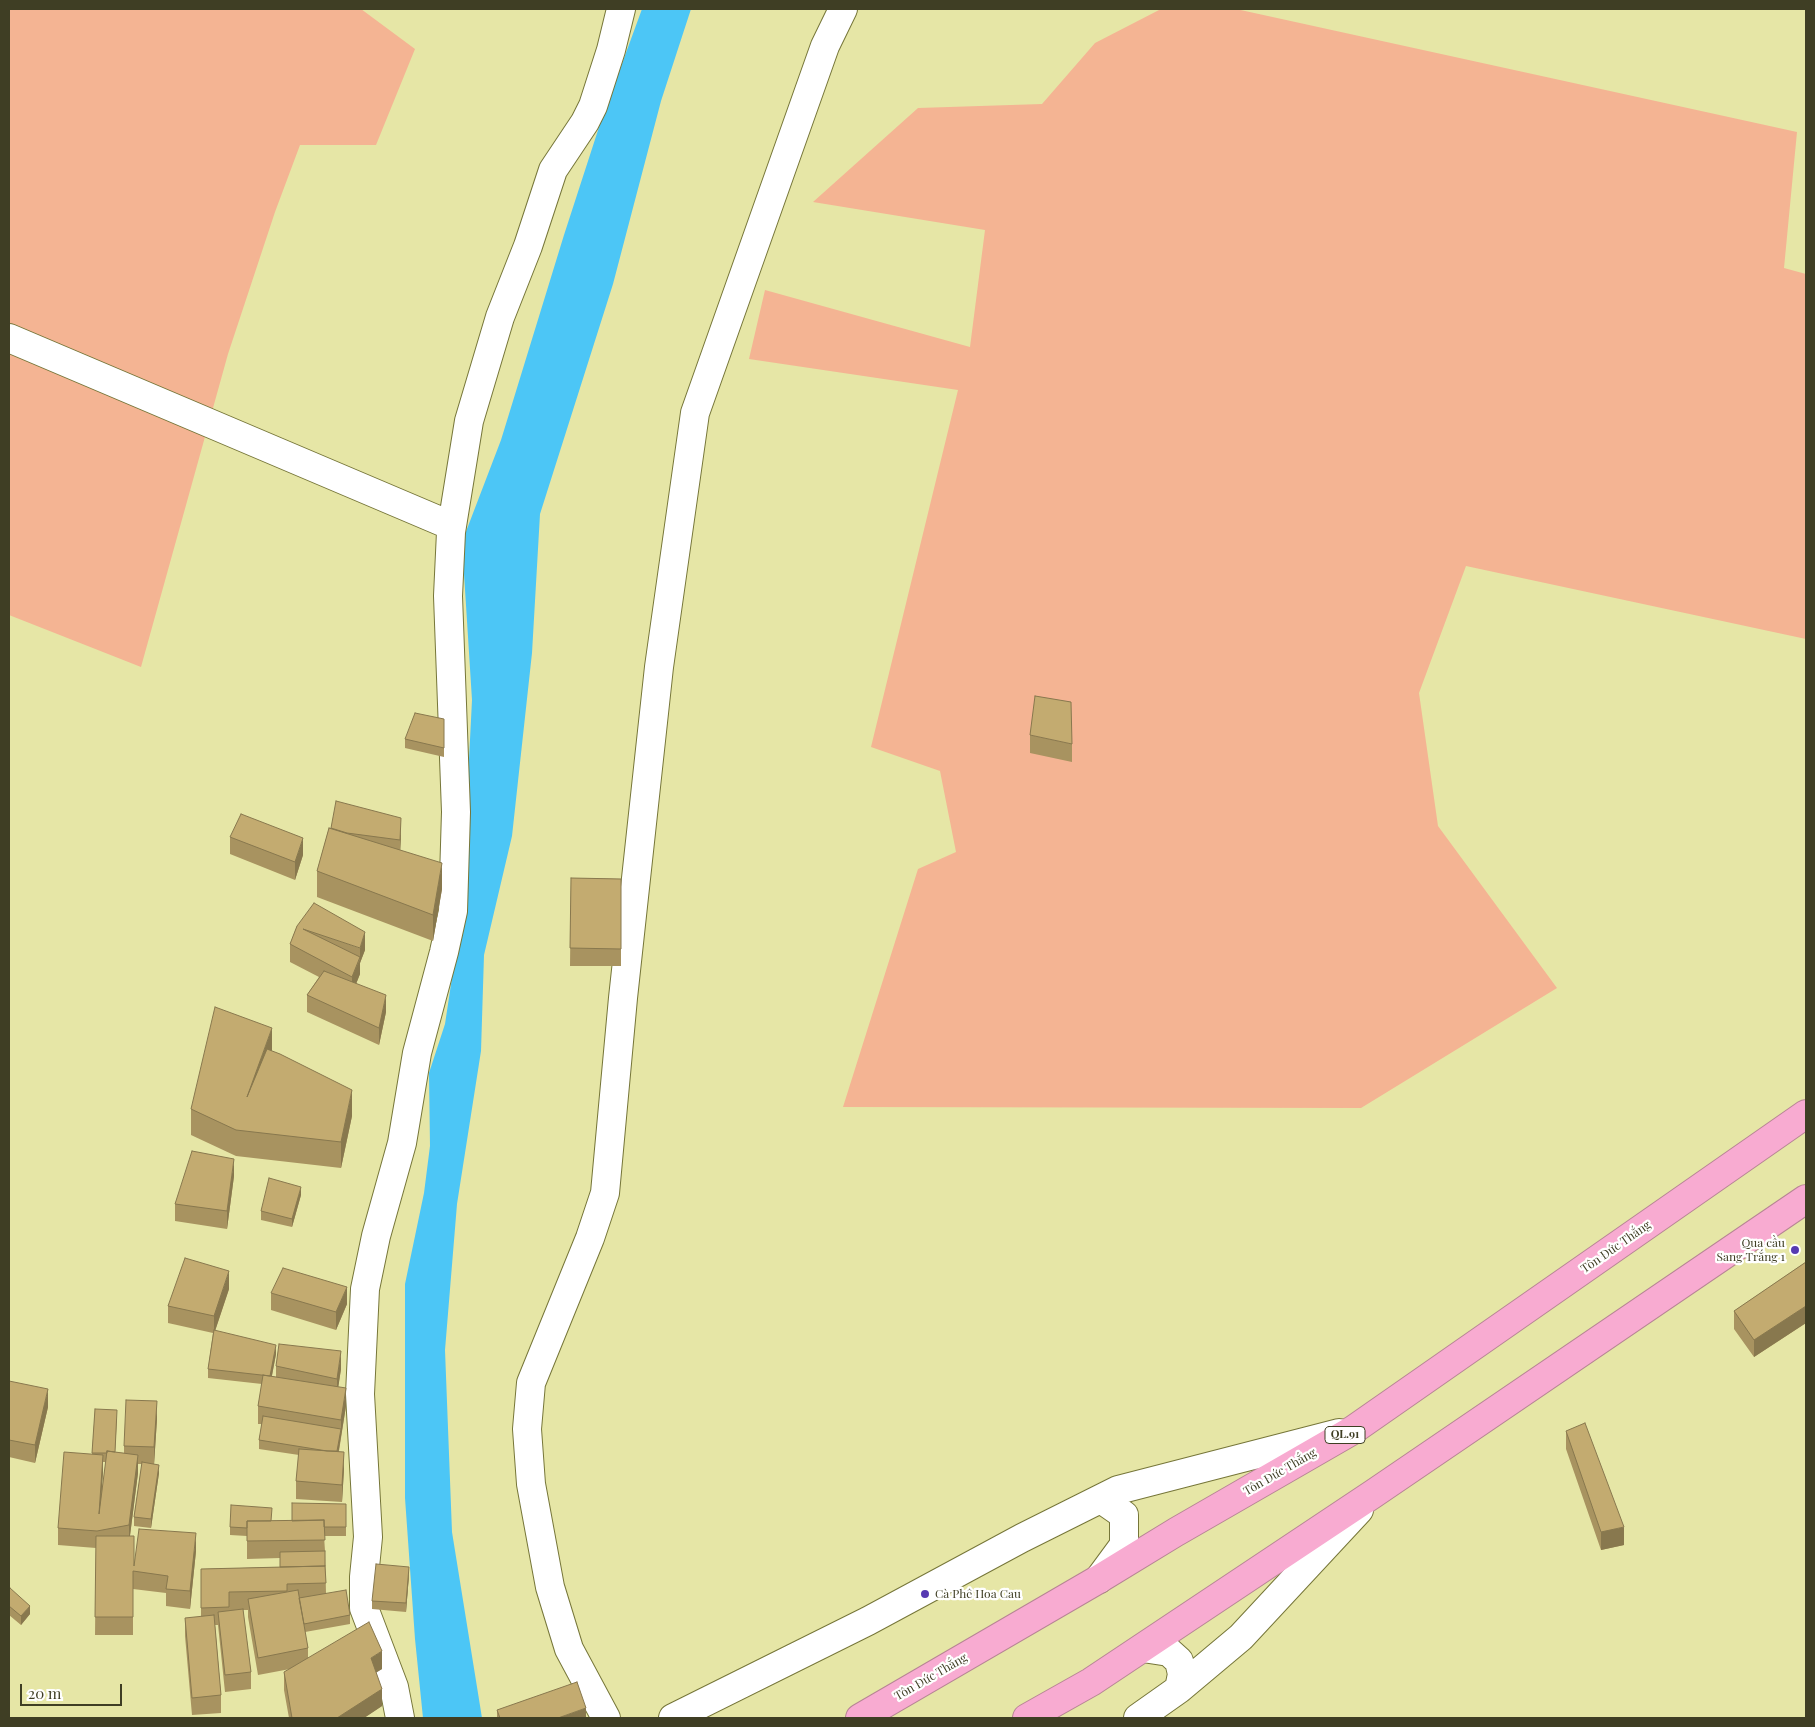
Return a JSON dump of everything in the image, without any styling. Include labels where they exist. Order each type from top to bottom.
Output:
[{"type":"highway","name":"Tôn Đức Thắng","points":[[860,1718],[1353,1430],[1806,1114]]},
{"type":"highway","points":[[1028,1718],[1091,1682],[1143,1648],[1806,1199]]},
{"type":"street","points":[[400,1718],[394,1687],[364,1608],[364,1577],[368,1537],[360,1394],[365,1289],[376,1236],[402,1144],[417,1053],[453,911],[456,812],[448,596],[452,526],[469,421],[500,317],[528,246],[553,170],[594,106],[621,9]]},
{"type":"street","points":[[606,1718],[569,1649],[550,1587],[531,1475],[527,1429],[531,1383],[590,1238],[605,1193],[623,998],[658,677],[695,413],[826,46],[843,9]]},
{"type":"street","points":[[9,338],[452,526]]},
{"type":"street","points":[[673,1718],[868,1621],[1022,1538],[1118,1490],[1353,1430]]},
{"type":"street","points":[[1138,1718],[1159,1705],[1241,1637],[1373,1494]]},
{"type":"street","points":[[1099,1579],[1124,1545],[1124,1515],[1101,1499]]},
{"type":"street","points":[[1143,1648],[1169,1652],[1180,1661],[1182,1674],[1178,1690]]},
{"type":"shaded area","points":[[9,9],[361,9],[415,49],[376,145],[300,145],[275,212],[228,354],[141,667],[9,615]]},
{"type":"shaded area","points":[[1161,9],[1236,9],[1797,132],[1784,268],[1806,274],[1806,639],[1466,566],[1419,693],[1438,826],[1557,988],[1361,1108],[843,1107],[918,869],[956,852],[940,771],[871,747],[958,390],[749,359],[765,290],[970,347],[985,230],[813,202],[918,108],[1042,104],[1095,43]]},
{"type":"water","points":[[642,9],[691,9],[661,101],[613,284],[540,514],[532,653],[512,836],[484,955],[481,1051],[457,1204],[445,1350],[452,1532],[482,1718],[423,1718],[415,1639],[405,1498],[405,1284],[424,1193],[430,1146],[429,1073],[445,1024],[461,918],[472,700],[462,542],[501,440],[601,121]]},
{"type":"building","points":[[1035,696],[1071,702],[1072,744],[1030,735]]},
{"type":"building","points":[[415,713],[444,719],[444,748],[405,739]]},
{"type":"building","points":[[336,801],[401,818],[400,840],[347,833],[331,828]]},
{"type":"building","points":[[241,814],[303,838],[295,862],[230,837]]},
{"type":"building","points":[[329,828],[442,863],[433,915],[317,871]]},
{"type":"building","points":[[571,878],[621,879],[621,949],[570,948]]},
{"type":"building","points":[[314,903],[365,932],[360,948],[303,929],[360,957],[352,977],[290,944],[297,926]]},
{"type":"building","points":[[324,971],[386,995],[379,1028],[307,995]]},
{"type":"building","points":[[215,1007],[272,1028],[247,1097],[267,1049],[352,1090],[341,1142],[236,1130],[191,1109]]},
{"type":"building","points":[[192,1151],[234,1159],[227,1211],[175,1204]]},
{"type":"building","points":[[269,1178],[301,1187],[292,1219],[261,1211]]},
{"type":"building","points":[[185,1258],[229,1271],[214,1316],[168,1306]]},
{"type":"building","points":[[1806,1262],[1806,1306],[1754,1340],[1734,1311]]},
{"type":"building","points":[[283,1268],[347,1287],[336,1312],[271,1293]]},
{"type":"building","points":[[214,1330],[276,1345],[270,1376],[208,1369]]},
{"type":"building","points":[[279,1344],[341,1351],[337,1379],[276,1366]]},
{"type":"building","points":[[263,1375],[346,1388],[341,1420],[258,1406]]},
{"type":"building","points":[[9,1381],[48,1389],[35,1445],[9,1440]]},
{"type":"building","points":[[126,1400],[157,1401],[154,1447],[124,1446]]},
{"type":"building","points":[[95,1409],[117,1410],[115,1452],[92,1453]]},
{"type":"building","points":[[263,1416],[341,1429],[337,1451],[259,1440]]},
{"type":"building","points":[[1585,1423],[1624,1527],[1601,1532],[1566,1431]]},
{"type":"building","points":[[299,1449],[344,1452],[342,1485],[296,1481]]},
{"type":"building","points":[[107,1451],[138,1455],[129,1525],[97,1531],[58,1528],[64,1452],[103,1455],[99,1514]]},
{"type":"building","points":[[142,1462],[159,1465],[151,1519],[134,1517]]},
{"type":"building","points":[[292,1503],[346,1504],[346,1527],[324,1527],[324,1520],[292,1521]]},
{"type":"building","points":[[231,1505],[272,1508],[271,1521],[247,1521],[247,1528],[230,1527]]},
{"type":"building","points":[[324,1520],[325,1540],[247,1541],[247,1521]]},
{"type":"building","points":[[139,1529],[196,1533],[190,1591],[166,1589],[168,1576],[133,1571],[133,1617],[95,1617],[96,1536],[134,1536],[134,1566]]},
{"type":"building","points":[[325,1551],[325,1566],[280,1567],[280,1552]]},
{"type":"building","points":[[376,1564],[409,1567],[406,1603],[372,1601]]},
{"type":"building","points":[[325,1566],[326,1583],[287,1584],[287,1591],[229,1592],[229,1607],[201,1608],[201,1569]]},
{"type":"building","points":[[10,1588],[30,1606],[21,1616],[9,1606]]},
{"type":"building","points":[[298,1590],[308,1648],[258,1658],[248,1599]]},
{"type":"building","points":[[346,1590],[350,1615],[304,1624],[299,1598]]},
{"type":"building","points":[[243,1609],[251,1672],[225,1675],[218,1612]]},
{"type":"building","points":[[214,1615],[221,1695],[192,1698],[185,1618]]},
{"type":"building","points":[[369,1622],[382,1651],[371,1658],[382,1689],[337,1718],[292,1718],[284,1672]]},
{"type":"building","points":[[577,1682],[586,1708],[558,1718],[500,1718],[497,1710]]},
{"type":"place","name":"Qua cầu Sang Trắng 1","points":[[1795,1250]]},
{"type":"place","name":"Cà Phê Hoa Cau","points":[[925,1594]]}]
